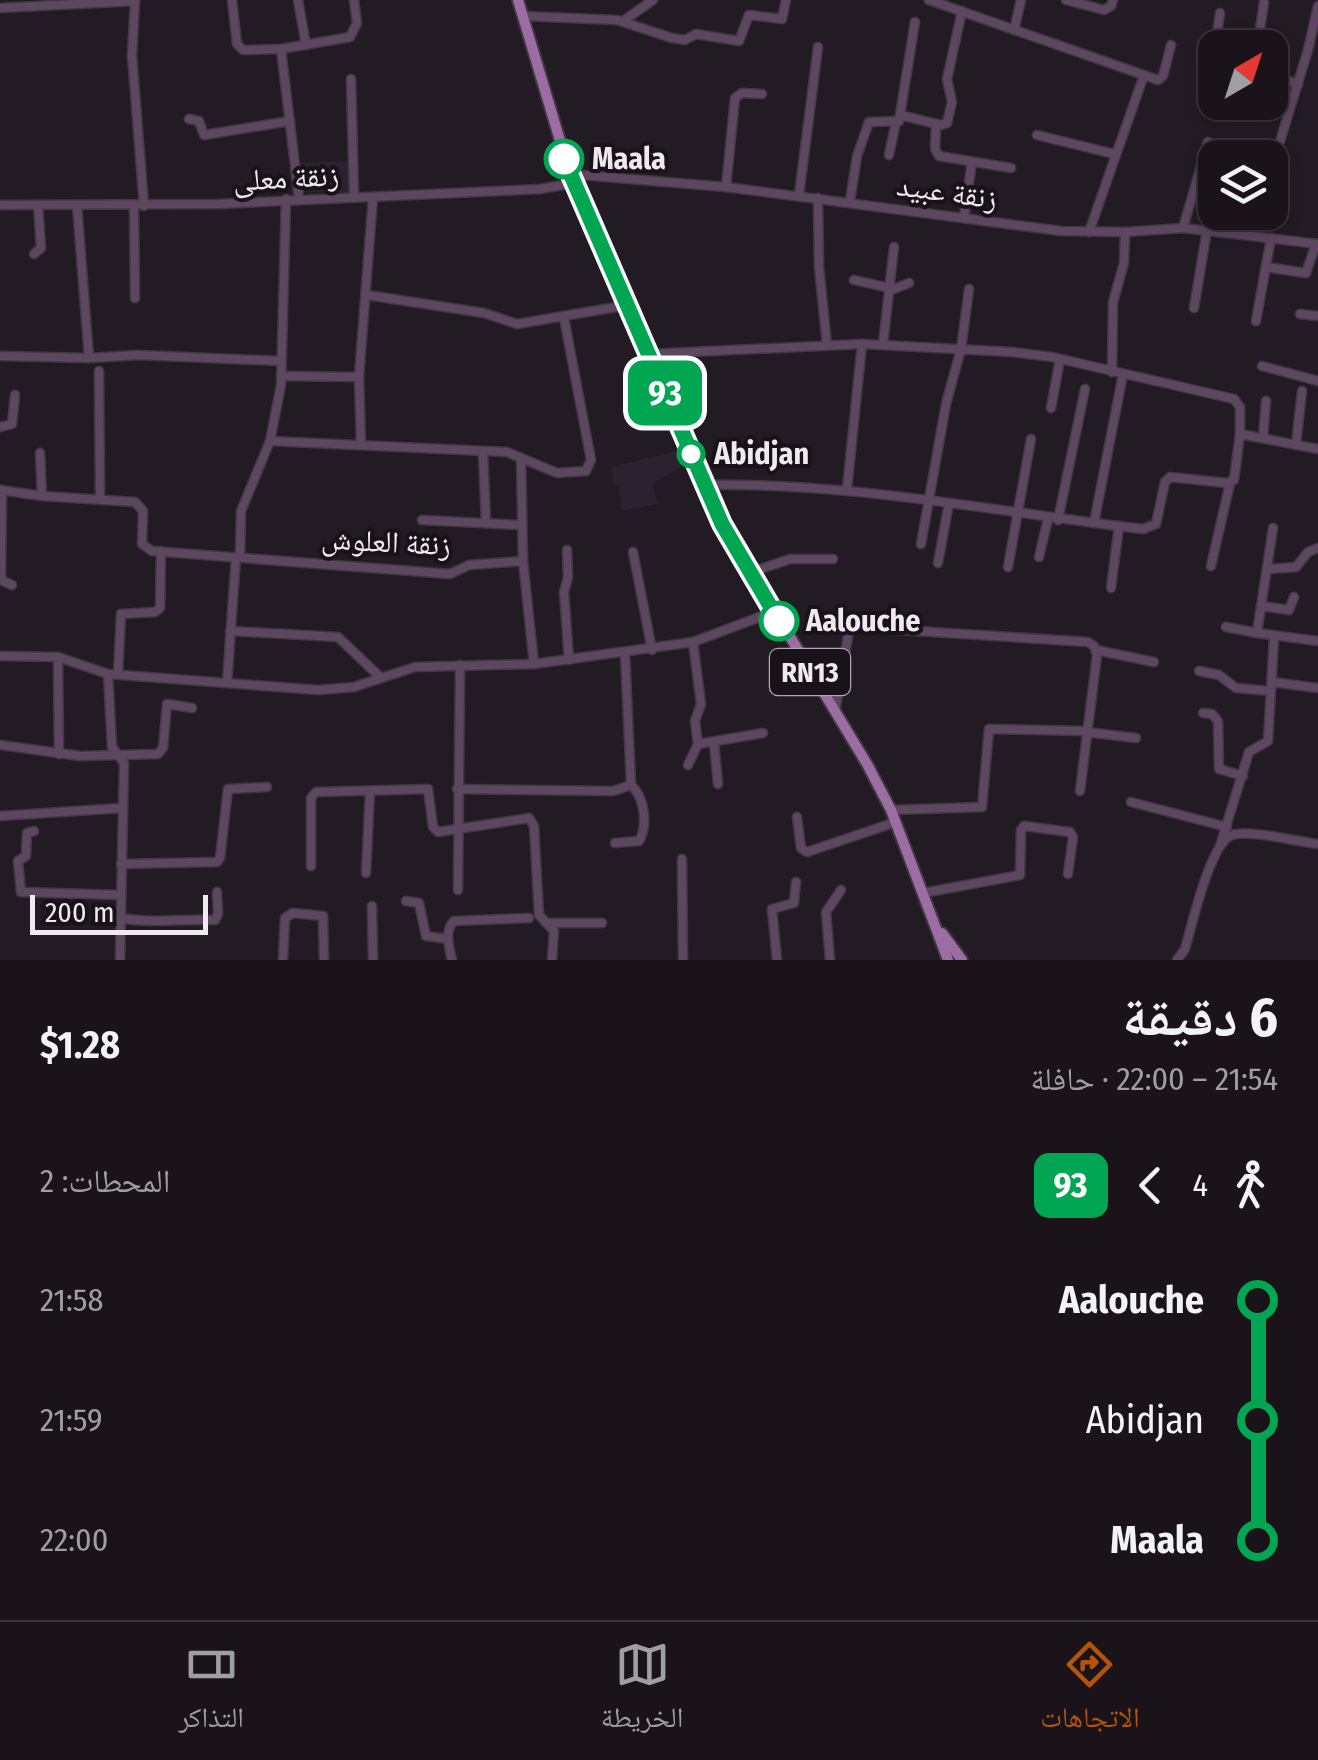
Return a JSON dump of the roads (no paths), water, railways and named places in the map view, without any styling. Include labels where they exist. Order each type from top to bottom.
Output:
[{"type":"main road","name":"RN13","points":[[518,0],[572,179],[704,484],[749,573],[891,810],[948,960]]},
{"type":"main road","name":"RN13","points":[[938,928],[962,960]]},
{"type":"street","points":[[0,8],[44,2],[135,0],[132,55],[139,206],[136,298]]},
{"type":"street","points":[[232,0],[239,48],[281,49],[354,34],[354,0]]},
{"type":"street","points":[[298,0],[306,45]]},
{"type":"street","points":[[623,21],[653,0]]},
{"type":"street","points":[[522,16],[623,21],[672,38],[685,40],[696,34],[739,41],[749,16],[782,19],[786,0]]},
{"type":"street","points":[[929,0],[1144,75],[1162,78],[1171,45]]},
{"type":"street","points":[[1014,30],[1020,0]]},
{"type":"street","points":[[1066,0],[1104,10],[1113,0]]},
{"type":"street","points":[[1259,30],[1264,3]]},
{"type":"street","points":[[1281,140],[1313,51],[1318,6]]},
{"type":"street","points":[[850,202],[857,156],[868,122],[898,119],[946,125],[952,109],[947,79],[962,11]]},
{"type":"street","points":[[1218,30],[1220,13]]},
{"type":"street","points":[[889,155],[914,22]]},
{"type":"street","points":[[799,195],[818,46]]},
{"type":"street","points":[[281,49],[299,199]]},
{"type":"street","points":[[1088,232],[1144,75]]},
{"type":"street","points":[[351,79],[354,197]]},
{"type":"street","points":[[1288,80],[1298,84]]},
{"type":"street","points":[[726,186],[734,98],[742,93],[762,94]]},
{"type":"street","points":[[188,119],[200,121],[204,135],[290,122]]},
{"type":"street","points":[[936,124],[935,149],[939,156],[1011,168]]},
{"type":"street","points":[[1037,135],[1114,154]]},
{"type":"street","points":[[964,216],[972,162]]},
{"type":"street","points":[[1182,228],[1198,175]]},
{"type":"street","name":"زنقة معلى","points":[[0,205],[139,206],[374,197],[540,188],[572,179]]},
{"type":"street","name":"زنقة عبيد","points":[[572,179],[726,186],[1061,231],[1198,229]]},
{"type":"street","points":[[360,444],[359,377],[374,197]]},
{"type":"street","points":[[818,198],[826,345]]},
{"type":"street","points":[[226,683],[241,511],[253,488],[279,406],[286,199]]},
{"type":"street","points":[[34,254],[42,248],[38,204]]},
{"type":"street","points":[[77,205],[89,358]]},
{"type":"street","points":[[1194,308],[1207,230]]},
{"type":"street","name":"زنقة عبيد","points":[[1207,230],[1317,244]]},
{"type":"street","points":[[1112,372],[1112,302],[1124,263],[1125,232]]},
{"type":"street","points":[[1256,322],[1271,238]]},
{"type":"street","points":[[1266,267],[1306,273],[1317,244]]},
{"type":"street","points":[[883,344],[894,246]]},
{"type":"street","points":[[854,280],[889,289],[910,283]]},
{"type":"street","points":[[921,544],[926,500],[961,349],[969,289]]},
{"type":"street","points":[[367,295],[484,313],[517,324],[628,305]]},
{"type":"street","points":[[1300,314],[1318,316]]},
{"type":"street","points":[[270,441],[507,452],[565,474],[579,474],[590,467],[564,318]]},
{"type":"street","points":[[846,489],[862,344]]},
{"type":"street","points":[[648,354],[862,344],[1022,352],[1234,400],[1240,407],[1236,474],[1230,483],[1211,566]]},
{"type":"street","points":[[0,356],[138,355],[281,362]]},
{"type":"street","points":[[1052,408],[1060,359]]},
{"type":"street","points":[[1262,366],[1318,381]]},
{"type":"street","points":[[98,371],[100,498]]},
{"type":"street","points":[[1094,523],[1123,374]]},
{"type":"street","points":[[281,376],[359,377]]},
{"type":"street","points":[[1040,557],[1085,389]]},
{"type":"street","points":[[1296,445],[1302,391]]},
{"type":"street","points":[[0,426],[12,424],[15,396]]},
{"type":"street","points":[[1263,438],[1266,402]]},
{"type":"street","points":[[1240,434],[1318,449]]},
{"type":"street","points":[[1008,567],[1031,439]]},
{"type":"street","points":[[483,451],[486,523]]},
{"type":"street","points":[[40,452],[42,496]]},
{"type":"street","points":[[520,458],[520,525],[534,664]]},
{"type":"street","points":[[704,484],[846,489],[1053,519],[1154,527],[1166,482],[1172,475],[1230,483]]},
{"type":"street","points":[[12,585],[3,581],[2,576],[1,490],[140,504],[144,512],[142,544],[145,549],[161,552],[158,611],[122,612],[113,674],[112,747],[124,763],[120,960]]},
{"type":"street","points":[[938,564],[949,504]]},
{"type":"street","points":[[422,520],[520,525]]},
{"type":"street","points":[[1111,588],[1119,526]]},
{"type":"street","points":[[1258,633],[1273,528]]},
{"type":"street","points":[[1269,569],[1296,567],[1308,552],[1318,548]]},
{"type":"street","points":[[567,550],[564,592],[569,660]]},
{"type":"street","name":"زنقة العلوش","points":[[161,552],[450,574],[470,565],[523,561]]},
{"type":"street","points":[[633,552],[652,650]]},
{"type":"street","points":[[749,573],[790,559],[833,559]]},
{"type":"street","points":[[1262,606],[1289,610],[1294,596]]},
{"type":"street","points":[[0,656],[58,657],[113,674],[342,689],[410,667],[534,664],[652,650],[693,642],[773,612]]},
{"type":"street","points":[[835,712],[849,631],[854,627],[1086,642],[1096,650],[1144,655],[1154,662]]},
{"type":"street","points":[[1226,627],[1318,642]]},
{"type":"street","points":[[230,631],[338,637],[382,678]]},
{"type":"street","points":[[1178,960],[1227,827],[1250,749],[1265,746],[1268,741],[1274,637]]},
{"type":"street","points":[[688,765],[698,744],[695,724],[702,704],[693,642]]},
{"type":"street","points":[[1080,792],[1096,650]]},
{"type":"street","points":[[615,843],[635,842],[643,836],[642,799],[631,784],[625,653]]},
{"type":"street","points":[[58,657],[59,754]]},
{"type":"street","points":[[458,890],[460,665]]},
{"type":"street","points":[[1199,671],[1219,675],[1236,688],[1318,688]]},
{"type":"street","points":[[0,746],[59,754],[160,753],[166,707],[172,703],[192,708]]},
{"type":"street","points":[[1203,713],[1212,714],[1218,721],[1219,770],[1243,776]]},
{"type":"street","points":[[891,810],[982,807],[988,729],[1086,731],[1136,738]]},
{"type":"street","points":[[698,744],[763,733]]},
{"type":"street","points":[[714,743],[718,784]]},
{"type":"street","points":[[457,789],[597,791],[627,788],[631,784]]},
{"type":"street","points":[[121,864],[217,862],[228,789],[267,786]]},
{"type":"street","points":[[311,866],[312,795],[428,790],[434,830],[438,832],[532,820],[538,912],[554,931],[552,960]]},
{"type":"street","points":[[366,873],[370,791]]},
{"type":"street","points":[[1131,802],[1227,827]]},
{"type":"street","points":[[0,816],[122,808]]},
{"type":"street","points":[[796,817],[801,848],[807,852],[896,822]]},
{"type":"street","points":[[924,893],[1020,875],[1024,826],[1070,832],[1073,837],[1068,874]]},
{"type":"street","points":[[34,831],[26,834],[26,857],[18,861],[20,892],[121,894]]},
{"type":"street","points":[[1220,846],[1238,834],[1318,844]]},
{"type":"street","points":[[682,859],[683,960]]},
{"type":"street","points":[[778,960],[772,908],[796,902],[796,882]]},
{"type":"street","points":[[830,960],[826,915],[840,890]]},
{"type":"street","points":[[120,918],[158,922],[191,917],[215,920],[218,892]]},
{"type":"street","points":[[406,901],[419,903],[426,936],[448,939]]},
{"type":"street","points":[[372,906],[374,960]]},
{"type":"street","points":[[283,960],[286,918],[293,913],[322,916],[324,960]]},
{"type":"street","points":[[452,960],[450,924],[459,920],[529,918]]},
{"type":"street","points":[[546,923],[602,923]]},
{"type":"place","name":"Maala","points":[[564,159]]},
{"type":"place","name":"Abidjan","points":[[691,454]]},
{"type":"place","name":"Aalouche","points":[[779,621]]}]
